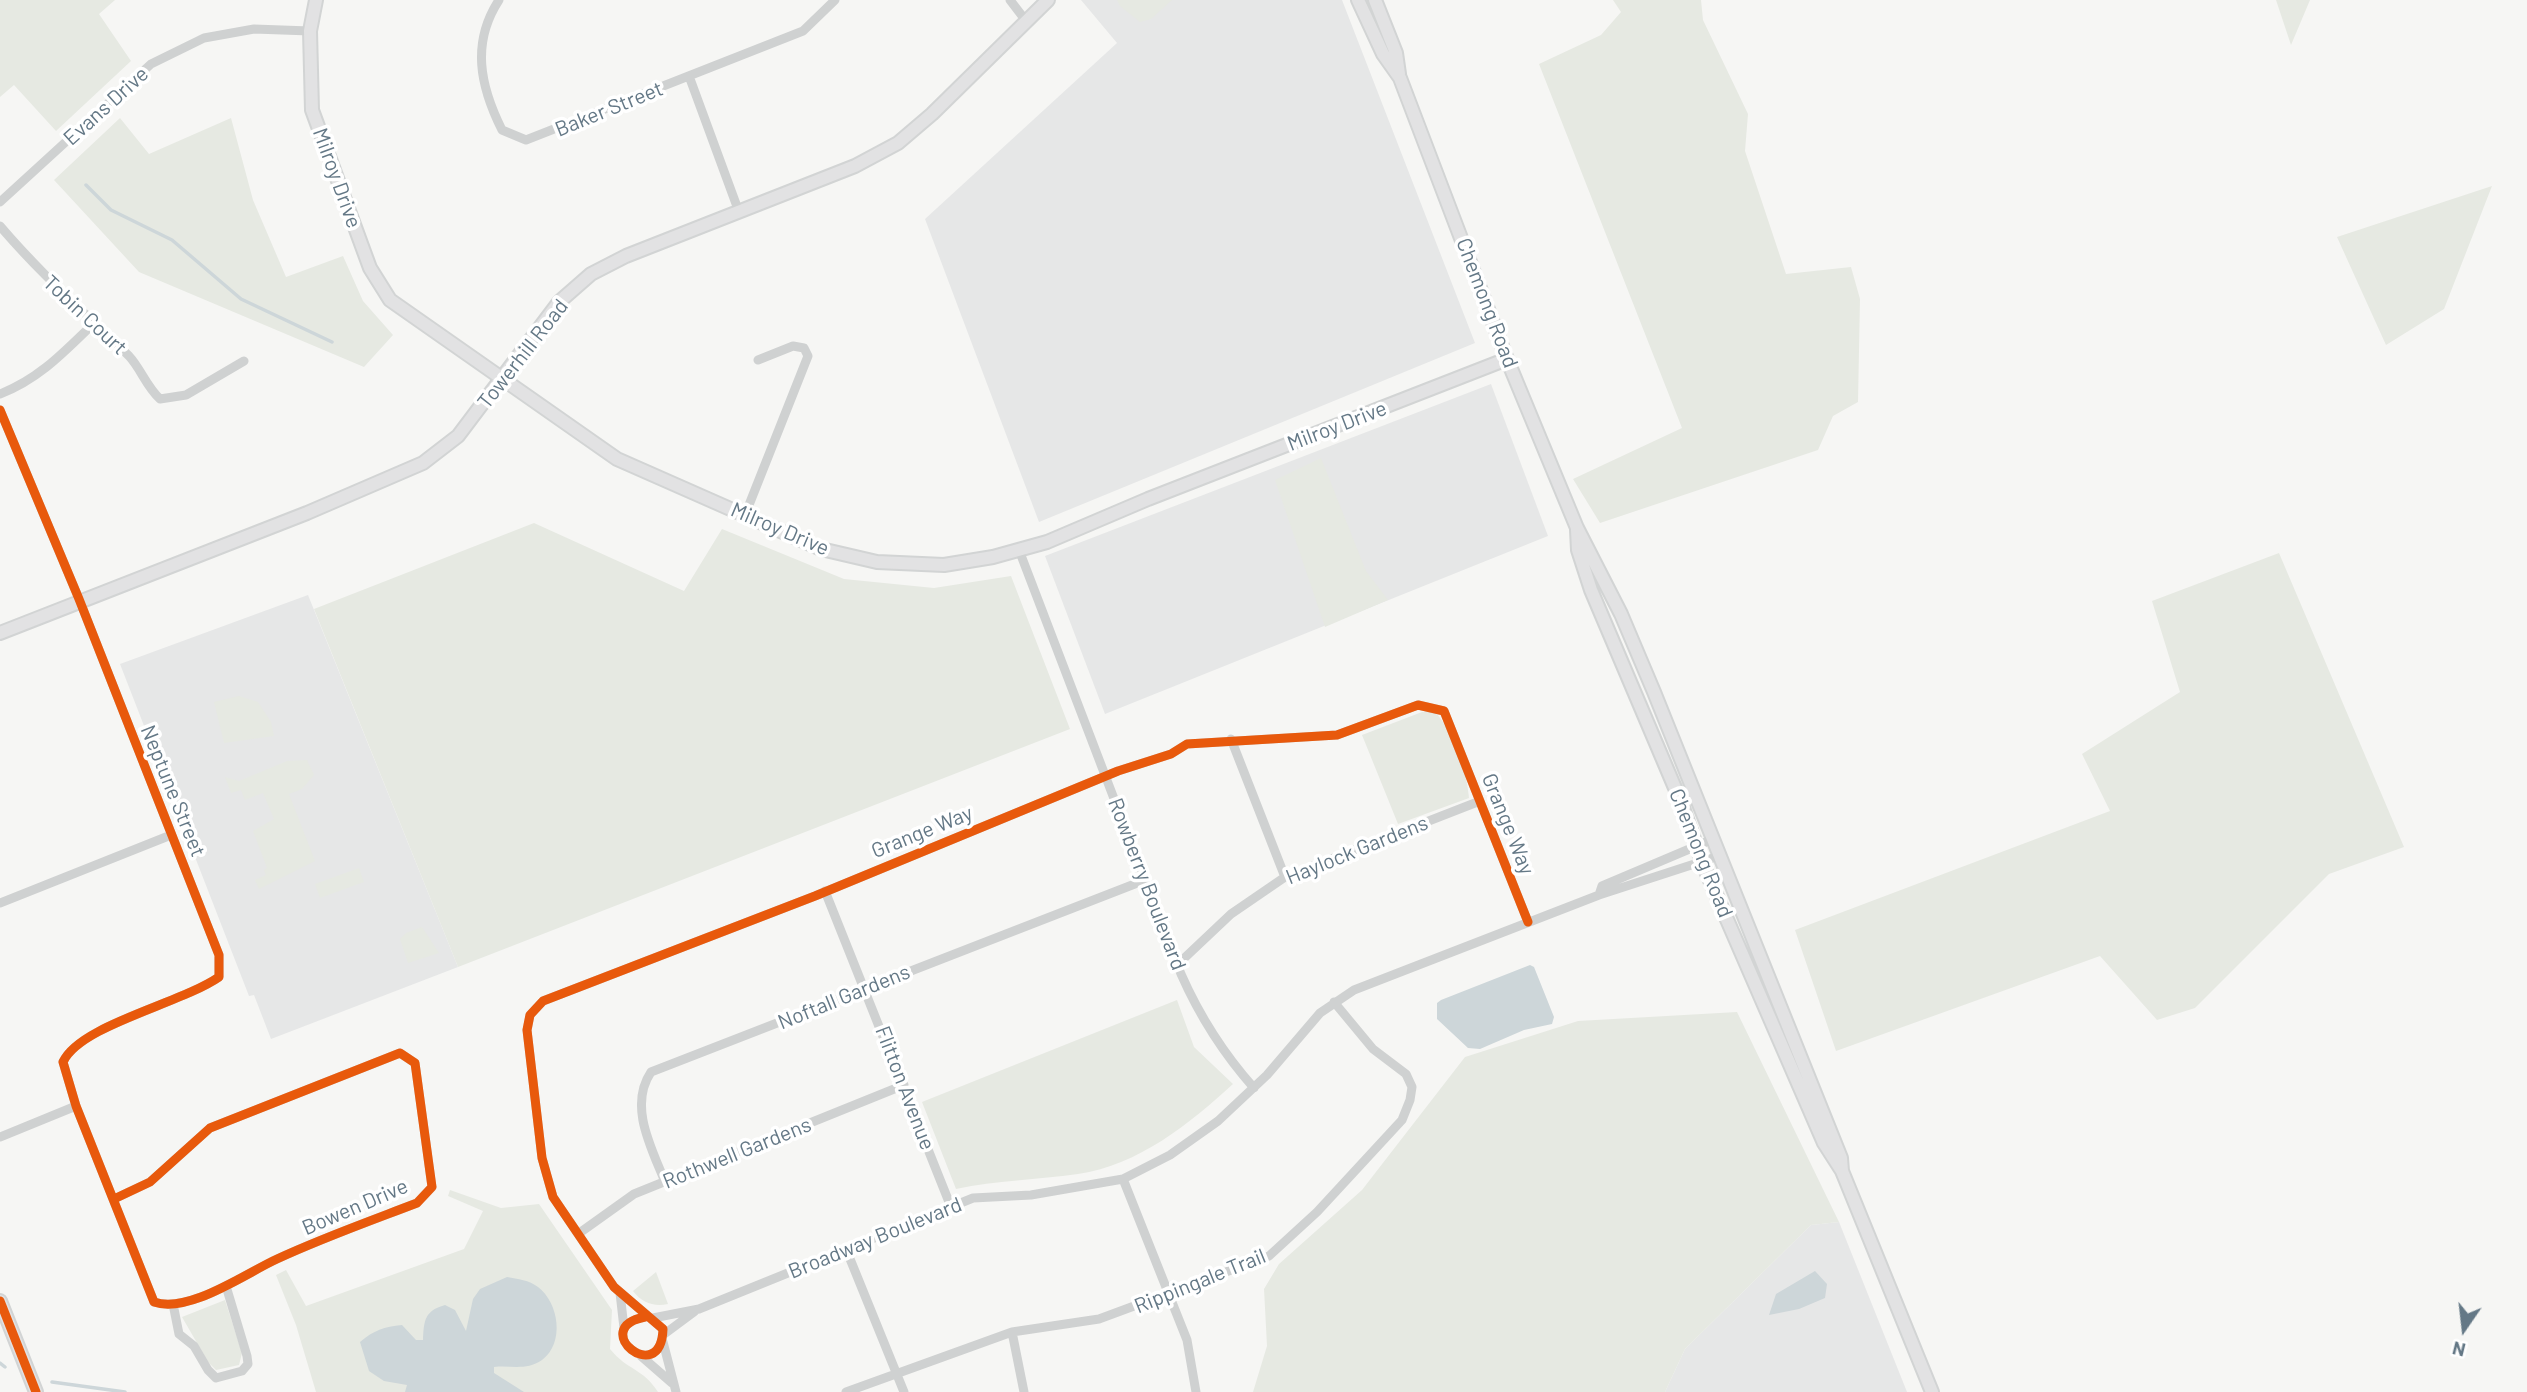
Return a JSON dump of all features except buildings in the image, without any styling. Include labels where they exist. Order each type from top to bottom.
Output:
[{"type":"street","name":"Milroy Drive","points":[[316,0],[310,31],[312,110],[370,268],[390,300],[617,459],[821,549],[877,562],[944,565],[1019,550],[1047,542],[1148,499],[1507,359]]},
{"type":"street","name":"Baker Street","points":[[499,0],[491,12],[480,46],[482,80],[492,111],[508,135],[526,140],[803,31],[835,0]]},
{"type":"street","points":[[1010,0],[1026,21]]},
{"type":"street","name":"Towerhill Road","points":[[0,633],[79,599],[307,513],[423,463],[458,436],[559,302],[591,274],[626,256],[855,166],[898,143],[932,114],[1048,0]]},
{"type":"street","name":"Chemong Road","points":[[1358,0],[1383,54],[1399,78],[1507,359],[1577,528],[1626,625],[1841,1158],[1842,1171]]},
{"type":"street","name":"Chemong Road","points":[[1375,0],[1396,53],[1399,78]]},
{"type":"street","name":"Evans Drive","points":[[0,202],[151,64],[204,38],[254,29],[310,31]]},
{"type":"street","points":[[689,76],[739,212]]},
{"type":"street","name":"Tobin Court","points":[[0,226],[44,277],[132,359],[148,388],[160,399],[186,395],[244,361]]},
{"type":"street","points":[[0,394],[24,385],[45,370],[94,323]]},
{"type":"street","points":[[745,514],[808,356],[804,348],[793,346],[758,360]]},
{"type":"street","name":"Neptune Street","points":[[0,410],[79,599],[219,955],[219,977],[199,991],[84,1038],[68,1051],[63,1062],[76,1106]]},
{"type":"street","name":"Chemong Road","points":[[1577,528],[1578,550],[1591,590],[1702,862],[1824,1143],[1842,1171],[1932,1392]]},
{"type":"street","name":"Rowberry Boulevard","points":[[1019,550],[1177,965],[1200,1018],[1222,1052],[1254,1088]]},
{"type":"street","name":"Grange Way","points":[[649,1317],[620,1291],[553,1198],[542,1158],[527,1030],[533,1008],[543,1001],[1171,754],[1187,744],[1231,739],[1337,735],[1418,705],[1444,711],[1528,922]]},
{"type":"street","points":[[1231,739],[1285,877]]},
{"type":"street","name":"Haylock Gardens","points":[[1177,965],[1231,914],[1285,877],[1480,802]]},
{"type":"street","points":[[0,903],[171,835]]},
{"type":"street","name":"Broadway Boulevard","points":[[1599,895],[1602,886],[1713,839]]},
{"type":"street","name":"Broadway Boulevard","points":[[649,1317],[699,1309],[973,1198],[1031,1195],[1123,1179],[1180,1148],[1218,1121],[1254,1088],[1334,1002],[1353,990],[1599,895],[1719,856]]},
{"type":"street","name":"Noftall Gardens","points":[[665,1182],[650,1146],[641,1100],[645,1080],[651,1072],[1145,880]]},
{"type":"street","name":"Flitton Avenue","points":[[825,891],[866,987],[951,1207]]},
{"type":"street","name":"Rippingale Trail","points":[[846,1392],[1012,1332],[1099,1319],[1170,1295],[1269,1256],[1317,1212],[1402,1120],[1410,1100],[1412,1087],[1406,1074],[1373,1049],[1334,1002]]},
{"type":"street","name":"Bowen Drive","points":[[114,1199],[150,1182],[210,1128],[400,1054],[415,1063],[432,1187],[417,1203],[277,1259],[226,1286],[173,1304]]},
{"type":"street","name":"Rothwell Gardens","points":[[578,1234],[635,1194],[904,1085]]},
{"type":"street","points":[[0,1137],[76,1106],[154,1302],[173,1304],[179,1334],[194,1346],[216,1378],[242,1371],[248,1364],[226,1286]]},
{"type":"street","points":[[1123,1179],[1187,1340],[1196,1392]]},
{"type":"street","points":[[846,1249],[904,1392]]},
{"type":"street","points":[[620,1291],[623,1340],[629,1351],[641,1356],[675,1388]]},
{"type":"street","points":[[0,1301],[36,1392]]},
{"type":"street","name":"Broadway Boulevard","points":[[663,1338],[699,1309]]},
{"type":"street","points":[[624,1328],[633,1319],[649,1317],[660,1324],[675,1388]]},
{"type":"street","points":[[1012,1332],[1024,1392]]},
{"type":"street","points":[[641,1356],[653,1353],[663,1338]]},
{"type":"shaded area","points":[[0,0],[115,0],[99,14],[131,61],[56,131],[14,85],[0,97]]},
{"type":"shaded area","points":[[1081,0],[1342,0],[1475,343],[1039,522],[925,219],[1117,43]]},
{"type":"shaded area","points":[[1117,0],[1172,0],[1151,19],[1140,22],[1120,6]]},
{"type":"shaded area","points":[[1613,0],[1701,0],[1703,20],[1748,114],[1745,151],[1786,274],[1851,267],[1860,299],[1858,402],[1833,416],[1818,450],[1600,523],[1573,479],[1682,428],[1539,64],[1601,35],[1621,12]]},
{"type":"shaded area","points":[[2276,0],[2310,0],[2291,45]]},
{"type":"shaded area","points":[[120,118],[149,154],[231,118],[253,200],[286,277],[343,256],[363,301],[393,335],[364,367],[139,272],[54,180]]},
{"type":"shaded area","points":[[2492,186],[2444,309],[2386,345],[2337,237]]},
{"type":"shaded area","points":[[1491,384],[1548,536],[1105,714],[1045,556]]},
{"type":"shaded area","points":[[1321,458],[1366,571],[1388,600],[1325,627],[1275,480]]},
{"type":"shaded area","points":[[534,523],[684,591],[722,529],[844,579],[934,588],[1011,576],[1070,729],[458,967],[314,609]]},
{"type":"shaded area","points":[[2279,553],[2404,847],[2329,874],[2195,1008],[2157,1020],[2100,956],[1836,1051],[1795,930],[2110,811],[2082,754],[2180,692],[2152,601]]},
{"type":"shaded area","points":[[308,595],[458,967],[271,1039],[254,995],[249,996],[120,664]]},
{"type":"shaded area","points":[[239,696],[258,702],[271,722],[274,736],[224,743],[214,702]]},
{"type":"shaded area","points":[[1434,711],[1447,729],[1458,752],[1469,798],[1398,824],[1362,735],[1422,712]]},
{"type":"shaded area","points":[[307,760],[314,775],[302,789],[289,794],[315,861],[259,889],[255,880],[266,875],[264,870],[267,868],[253,831],[274,819],[263,793],[245,800],[241,790],[231,793],[225,777],[239,781],[287,761]]},
{"type":"shaded area","points":[[359,868],[364,882],[320,898],[315,884]]},
{"type":"shaded area","points":[[422,927],[439,953],[408,963],[400,939],[406,933]]},
{"type":"shaded area","points":[[1530,965],[1534,967],[1554,1017],[1552,1024],[1524,1030],[1480,1049],[1468,1048],[1437,1019],[1437,1003],[1441,1000]]},
{"type":"shaded area","points":[[1177,1000],[1194,1047],[1233,1084],[1216,1099],[1162,1141],[1122,1162],[1078,1174],[956,1189],[922,1102]]},
{"type":"shaded area","points":[[1737,1012],[1839,1222],[1811,1225],[1685,1349],[1665,1392],[1253,1392],[1267,1346],[1264,1289],[1279,1264],[1362,1190],[1465,1057],[1578,1021]]},
{"type":"shaded area","points":[[450,1190],[501,1208],[539,1204],[612,1310],[610,1349],[623,1362],[647,1378],[658,1392],[316,1392],[296,1325],[276,1275],[286,1270],[306,1306],[464,1249],[483,1211],[448,1196]]},
{"type":"shaded area","points":[[1839,1222],[1907,1392],[1665,1392],[1685,1349],[1811,1225]]},
{"type":"shaded area","points":[[1815,1271],[1827,1284],[1825,1298],[1799,1309],[1769,1315],[1776,1294]]},
{"type":"shaded area","points":[[656,1272],[668,1304],[649,1303],[640,1299],[633,1291]]},
{"type":"shaded area","points":[[507,1277],[527,1281],[538,1287],[551,1303],[555,1313],[554,1344],[542,1360],[524,1367],[494,1367],[494,1373],[524,1392],[405,1392],[407,1385],[384,1381],[369,1371],[360,1342],[370,1335],[384,1328],[402,1325],[416,1340],[423,1340],[426,1318],[433,1310],[445,1305],[455,1310],[466,1331],[473,1299],[480,1289]]},
{"type":"shaded area","points":[[225,1300],[242,1353],[239,1365],[216,1370],[208,1362],[182,1317]]},
{"type":"waterway","points":[[86,185],[111,210],[172,240],[241,299],[332,342]]},
{"type":"waterway","points":[[0,1363],[5,1367]]},
{"type":"waterway","points":[[52,1382],[125,1392]]},
{"type":"cycle path","points":[[0,410],[79,599],[219,955],[219,977],[89,1037],[73,1049],[63,1062],[76,1106],[154,1302],[184,1302],[217,1290],[294,1251],[417,1203],[432,1187],[415,1063],[400,1053],[210,1128],[150,1182],[114,1199]]},
{"type":"cycle path","points":[[645,1317],[629,1323],[623,1332],[625,1341],[632,1350],[651,1354],[659,1346],[663,1329],[614,1287],[553,1197],[542,1158],[527,1030],[530,1015],[543,1001],[815,896],[1118,771],[1171,754],[1187,744],[1337,735],[1418,705],[1444,711],[1528,922]]},
{"type":"cycle path","points":[[0,1301],[36,1392]]}]
